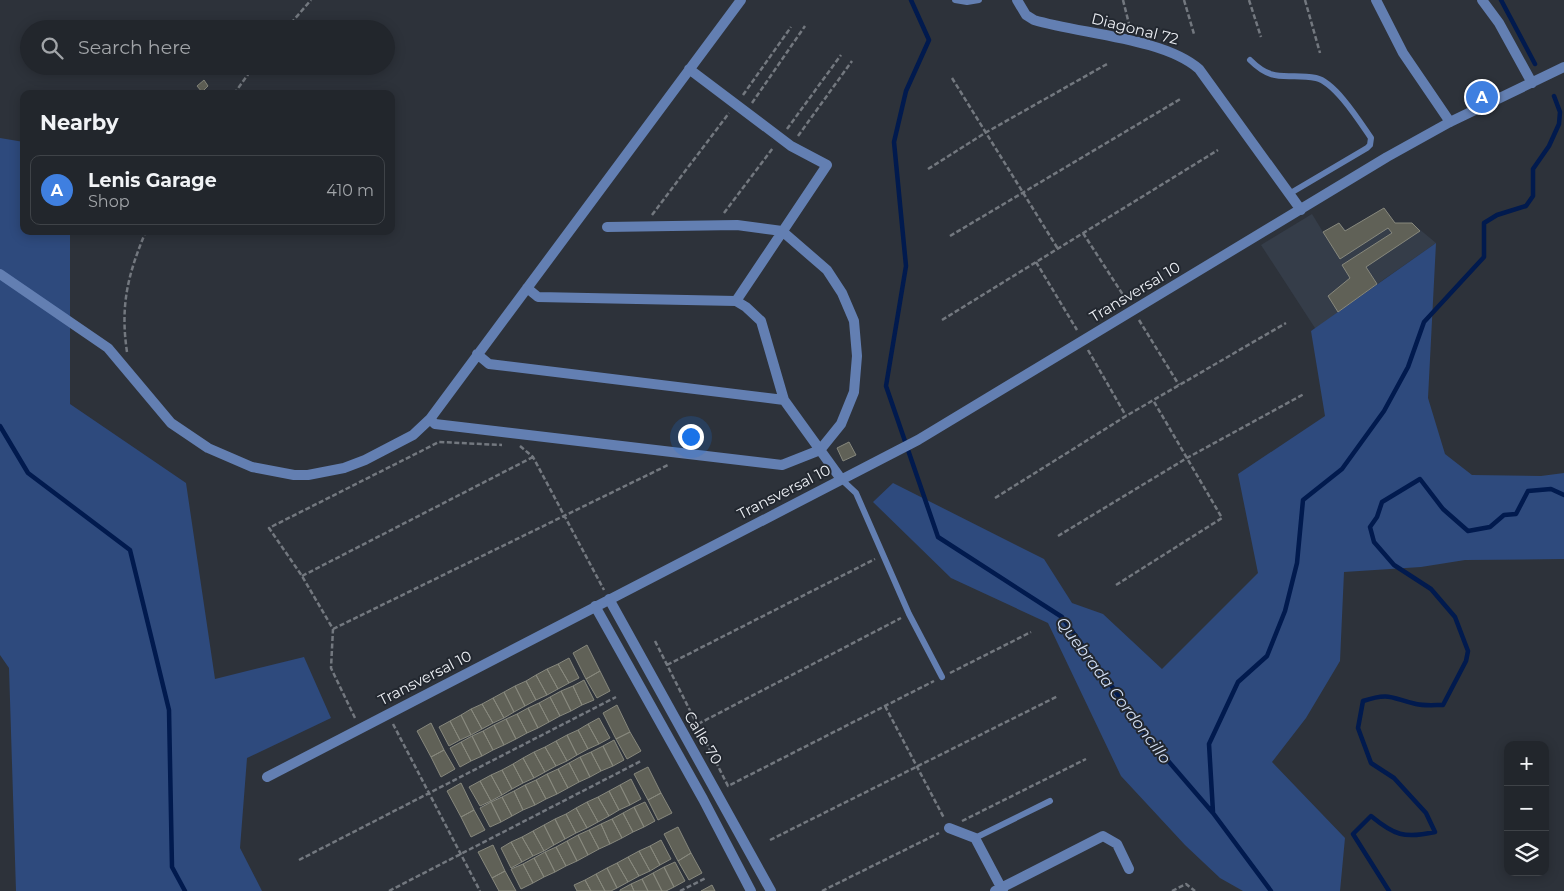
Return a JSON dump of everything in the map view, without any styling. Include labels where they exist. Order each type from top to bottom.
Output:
[{"type":"street","points":[[0,274],[108,348],[170,423],[208,448],[252,467],[294,476],[344,468],[373,456],[413,435],[430,418],[741,0]]},
{"type":"street","name":"Diagonal 72","points":[[1017,0],[1026,15],[1034,20],[1168,50],[1189,61],[1199,69],[1301,210]]},
{"type":"street","points":[[1376,0],[1403,53],[1450,122]]},
{"type":"street","points":[[1482,0],[1499,23],[1532,84]]},
{"type":"street","name":"Transversal 10","points":[[268,777],[918,440],[1387,157],[1450,122],[1564,67]]},
{"type":"street","points":[[689,69],[739,100],[791,146],[827,165],[736,301]]},
{"type":"street","points":[[430,418],[435,424],[782,465],[820,450],[841,424],[854,392],[857,356],[854,321],[842,293],[827,270],[782,231],[737,225],[607,227]]},
{"type":"street","points":[[527,288],[538,298],[736,301],[746,307],[761,321],[784,400],[841,479]]},
{"type":"street","points":[[477,354],[489,364],[784,400]]},
{"type":"street","name":"Calle 70","points":[[609,600],[681,733],[717,792],[771,891]]},
{"type":"street","name":"Calle 70","points":[[595,606],[703,799],[751,891]]},
{"type":"street","points":[[949,828],[975,838],[1000,890],[1103,836],[1117,844],[1130,869]]},
{"type":"lane","points":[[955,0],[967,2],[979,0]]},
{"type":"lane","points":[[1250,60],[1262,72],[1280,77],[1318,78],[1332,88],[1371,138],[1370,145],[1367,148],[1290,194]]},
{"type":"lane","points":[[841,479],[856,493],[909,614],[942,677]]},
{"type":"lane","points":[[975,838],[1050,801]]},
{"type":"path","points":[[294,20],[311,0]]},
{"type":"path","points":[[1123,0],[1134,42]]},
{"type":"path","points":[[1184,0],[1194,34]]},
{"type":"path","points":[[1249,0],[1261,37]]},
{"type":"path","points":[[1305,0],[1320,53]]},
{"type":"path","points":[[752,103],[805,26]]},
{"type":"path","points":[[644,226],[791,28]]},
{"type":"path","points":[[791,146],[852,61]]},
{"type":"path","points":[[928,170],[985,133],[1107,64]]},
{"type":"path","points":[[237,90],[248,75]]},
{"type":"path","points":[[952,78],[1058,249]]},
{"type":"path","points":[[950,236],[1182,98]]},
{"type":"path","points":[[942,320],[1218,150]]},
{"type":"path","points":[[1083,233],[1179,385]]},
{"type":"path","points":[[127,355],[124,323],[126,287],[130,268],[144,235]]},
{"type":"path","points":[[1036,262],[1126,416]]},
{"type":"path","points":[[995,498],[1126,416],[1286,323]]},
{"type":"path","points":[[1058,536],[1187,458],[1304,394]]},
{"type":"path","points":[[1116,584],[1222,518],[1153,400]]},
{"type":"path","points":[[360,729],[331,668],[333,628],[302,576],[269,528],[439,442],[503,445]]},
{"type":"path","points":[[512,446],[521,446],[533,457],[609,600]]},
{"type":"path","points":[[302,576],[533,457]]},
{"type":"path","points":[[333,628],[668,465]]},
{"type":"path","points":[[667,665],[882,556]]},
{"type":"path","points":[[681,733],[909,614]]},
{"type":"path","points":[[655,641],[728,786],[1031,632]]},
{"type":"path","points":[[770,840],[1058,696]]},
{"type":"path","points":[[299,860],[616,697]]},
{"type":"path","points":[[886,706],[949,828]]},
{"type":"path","points":[[388,714],[480,891]]},
{"type":"path","points":[[822,891],[1086,759]]},
{"type":"path","points":[[389,891],[641,761]]},
{"type":"path","points":[[680,891],[706,878]]},
{"type":"path","points":[[1172,891],[1186,884],[1195,891]]},
{"type":"shaded area","points":[[0,138],[20,141],[20,235],[70,235],[70,404],[186,483],[215,679],[304,657],[331,718],[247,758],[240,848],[262,891],[16,891],[9,668],[0,655]]},
{"type":"shaded area","points":[[1384,208],[1395,223],[1412,223],[1436,243],[1360,296],[1326,345],[1261,245],[1312,214],[1323,232],[1339,223],[1346,230]]},
{"type":"shaded area","points":[[1436,243],[1428,398],[1445,454],[1472,475],[1541,476],[1564,473],[1564,559],[1465,560],[1421,567],[1344,572],[1340,661],[1306,718],[1272,762],[1345,838],[1340,891],[1243,891],[1220,878],[1185,845],[1121,776],[1048,623],[951,578],[873,502],[893,483],[1044,559],[1072,603],[1103,614],[1162,669],[1258,573],[1238,474],[1325,416],[1311,331]]},
{"type":"building","points":[[204,80],[208,86],[204,90],[200,90],[197,86]]},
{"type":"building","points":[[1384,208],[1395,223],[1412,223],[1420,231],[1366,267],[1377,284],[1338,312],[1328,296],[1350,278],[1342,265],[1392,233],[1388,228],[1340,259],[1323,232],[1339,223],[1345,231]]},
{"type":"building","points":[[849,442],[856,455],[843,461],[837,448]]},
{"type":"building","points":[[587,645],[600,671],[586,679],[573,653]]},
{"type":"building","points":[[569,658],[579,678],[569,683],[558,664]]},
{"type":"building","points":[[558,664],[569,683],[558,689],[547,669]]},
{"type":"building","points":[[547,669],[558,689],[547,695],[536,675]]},
{"type":"building","points":[[600,671],[610,691],[597,698],[586,679]]},
{"type":"building","points":[[536,675],[547,695],[536,700],[526,681]]},
{"type":"building","points":[[584,680],[594,700],[582,705],[573,686]]},
{"type":"building","points":[[526,681],[536,700],[525,706],[515,686]]},
{"type":"building","points":[[515,686],[525,706],[514,712],[504,692]]},
{"type":"building","points":[[573,686],[582,705],[571,711],[561,691]]},
{"type":"building","points":[[561,691],[571,711],[560,716],[550,697]]},
{"type":"building","points":[[504,692],[514,712],[504,718],[493,698]]},
{"type":"building","points":[[550,697],[560,716],[549,722],[539,703]]},
{"type":"building","points":[[493,698],[504,718],[493,723],[482,704]]},
{"type":"building","points":[[539,703],[549,722],[538,728],[528,708]]},
{"type":"building","points":[[482,704],[493,723],[482,729],[471,709]]},
{"type":"building","points":[[617,705],[630,732],[616,739],[603,713]]},
{"type":"building","points":[[528,708],[538,728],[527,733],[517,714]]},
{"type":"building","points":[[471,709],[482,729],[471,735],[461,715]]},
{"type":"building","points":[[517,714],[527,733],[516,739],[506,719]]},
{"type":"building","points":[[461,715],[471,735],[460,740],[450,721]]},
{"type":"building","points":[[599,718],[610,738],[599,744],[588,724]]},
{"type":"building","points":[[506,719],[516,739],[504,745],[494,725]]},
{"type":"building","points":[[450,721],[460,740],[449,746],[439,727]]},
{"type":"building","points":[[431,723],[444,750],[431,757],[417,731]]},
{"type":"building","points":[[588,724],[599,744],[588,749],[578,730]]},
{"type":"building","points":[[494,725],[504,745],[493,750],[483,731]]},
{"type":"building","points":[[578,730],[588,749],[577,755],[567,735]]},
{"type":"building","points":[[483,731],[493,750],[482,756],[472,736]]},
{"type":"building","points":[[630,732],[641,751],[627,759],[616,739]]},
{"type":"building","points":[[567,735],[577,755],[567,761],[556,741]]},
{"type":"building","points":[[472,736],[482,756],[471,761],[461,742]]},
{"type":"building","points":[[614,740],[624,760],[613,766],[603,746]]},
{"type":"building","points":[[556,741],[567,761],[556,766],[545,747]]},
{"type":"building","points":[[461,742],[471,761],[460,767],[450,748]]},
{"type":"building","points":[[603,746],[613,766],[601,771],[591,752]]},
{"type":"building","points":[[545,747],[556,766],[545,772],[534,752]]},
{"type":"building","points":[[444,750],[455,769],[441,777],[431,757]]},
{"type":"building","points":[[534,752],[545,772],[534,778],[523,758]]},
{"type":"building","points":[[591,752],[601,771],[590,777],[580,757]]},
{"type":"building","points":[[580,757],[590,777],[579,782],[569,763]]},
{"type":"building","points":[[523,758],[534,778],[523,783],[513,764]]},
{"type":"building","points":[[569,763],[579,782],[568,788],[558,769]]},
{"type":"building","points":[[513,764],[523,783],[512,789],[502,770]]},
{"type":"building","points":[[648,767],[661,793],[648,800],[634,774]]},
{"type":"building","points":[[558,769],[568,788],[557,794],[547,774]]},
{"type":"building","points":[[502,770],[512,789],[502,795],[491,775]]},
{"type":"building","points":[[547,774],[557,794],[546,799],[536,780]]},
{"type":"building","points":[[491,775],[502,795],[491,801],[480,781]]},
{"type":"building","points":[[631,779],[641,799],[630,805],[620,785]]},
{"type":"building","points":[[536,780],[546,799],[535,805],[525,785]]},
{"type":"building","points":[[480,781],[491,801],[480,806],[469,787]]},
{"type":"building","points":[[461,783],[474,810],[461,817],[447,791]]},
{"type":"building","points":[[525,785],[535,805],[523,810],[514,791]]},
{"type":"building","points":[[620,785],[630,805],[619,810],[609,791]]},
{"type":"building","points":[[514,791],[523,810],[512,816],[502,797]]},
{"type":"building","points":[[609,791],[619,810],[609,816],[598,797]]},
{"type":"building","points":[[661,793],[672,813],[658,820],[648,800]]},
{"type":"building","points":[[502,797],[512,816],[501,822],[491,802]]},
{"type":"building","points":[[598,797],[609,816],[598,822],[587,802]]},
{"type":"building","points":[[491,802],[501,822],[490,827],[480,808]]},
{"type":"building","points":[[587,802],[598,822],[587,828],[576,808]]},
{"type":"building","points":[[645,802],[655,821],[644,827],[634,807]]},
{"type":"building","points":[[634,807],[644,827],[633,832],[623,813]]},
{"type":"building","points":[[576,808],[587,828],[576,833],[566,814]]},
{"type":"building","points":[[474,810],[485,830],[471,837],[461,817]]},
{"type":"building","points":[[623,813],[633,832],[622,838],[612,819]]},
{"type":"building","points":[[566,814],[576,833],[565,839],[555,819]]},
{"type":"building","points":[[555,819],[565,839],[554,845],[544,825]]},
{"type":"building","points":[[612,819],[622,838],[610,844],[601,824]]},
{"type":"building","points":[[601,824],[610,844],[599,849],[589,830]]},
{"type":"building","points":[[544,825],[554,845],[544,851],[533,831]]},
{"type":"building","points":[[678,827],[691,853],[678,861],[664,834]]},
{"type":"building","points":[[589,830],[599,849],[588,855],[578,835]]},
{"type":"building","points":[[533,831],[544,851],[533,856],[522,837]]},
{"type":"building","points":[[578,835],[588,855],[577,861],[567,841]]},
{"type":"building","points":[[522,837],[533,856],[522,862],[511,842]]},
{"type":"building","points":[[661,840],[671,859],[660,865],[650,846]]},
{"type":"building","points":[[567,841],[577,861],[566,866],[556,847]]},
{"type":"building","points":[[511,842],[522,862],[511,868],[501,848]]},
{"type":"building","points":[[493,845],[505,871],[492,878],[478,852]]},
{"type":"building","points":[[650,846],[660,865],[650,871],[639,851]]},
{"type":"building","points":[[556,847],[566,866],[555,872],[545,852]]},
{"type":"building","points":[[639,851],[650,871],[639,876],[628,857]]},
{"type":"building","points":[[545,852],[555,872],[544,877],[534,858]]},
{"type":"building","points":[[691,853],[702,873],[689,880],[678,861]]},
{"type":"building","points":[[628,857],[639,876],[628,882],[617,863]]},
{"type":"building","points":[[534,858],[544,877],[533,883],[523,864]]},
{"type":"building","points":[[675,862],[685,881],[674,887],[664,867]]},
{"type":"building","points":[[617,863],[628,882],[617,888],[607,868]]},
{"type":"building","points":[[523,864],[533,883],[521,889],[511,869]]},
{"type":"building","points":[[664,867],[674,887],[662,891],[653,873]]},
{"type":"building","points":[[607,868],[617,888],[611,891],[605,891],[596,874]]},
{"type":"building","points":[[505,871],[516,891],[499,891],[492,878]]},
{"type":"building","points":[[653,873],[662,891],[648,891],[642,879]]},
{"type":"building","points":[[596,874],[605,891],[591,891],[585,880]]},
{"type":"building","points":[[642,879],[648,891],[634,891],[631,884]]},
{"type":"building","points":[[585,880],[591,891],[577,891],[574,885]]},
{"type":"building","points":[[631,884],[634,891],[620,891],[620,890]]},
{"type":"building","points":[[712,885],[715,891],[701,891]]},
{"type":"waterway","name":"Quebrada Cordoncillo","points":[[911,0],[929,40],[906,91],[894,142],[906,266],[886,386],[938,537],[1062,617],[1151,741],[1213,813],[1271,891]]},
{"type":"waterway","points":[[1501,0],[1535,64]]},
{"type":"waterway","points":[[1213,812],[1209,744],[1238,682],[1267,656],[1285,611],[1297,563],[1303,500],[1342,469],[1384,411],[1408,367],[1424,322],[1484,257],[1484,223],[1497,215],[1526,206],[1533,196],[1533,169],[1549,146],[1559,124],[1560,112],[1554,96]]},
{"type":"waterway","points":[[0,426],[28,473],[130,550],[169,710],[172,867],[185,891]]},
{"type":"waterway","points":[[1389,891],[1353,834],[1371,816],[1386,828],[1400,834],[1415,835],[1435,832],[1426,813],[1394,778],[1371,763],[1358,728],[1363,701],[1385,696],[1419,705],[1443,705],[1466,661],[1468,651],[1455,617],[1431,589],[1394,565],[1374,542],[1370,527],[1377,517],[1382,502],[1420,479],[1443,509],[1468,531],[1490,527],[1504,515],[1516,514],[1528,491],[1551,489],[1564,495]]},
{"type":"place","name":"Lenis Garage","points":[[1482,97]]}]
